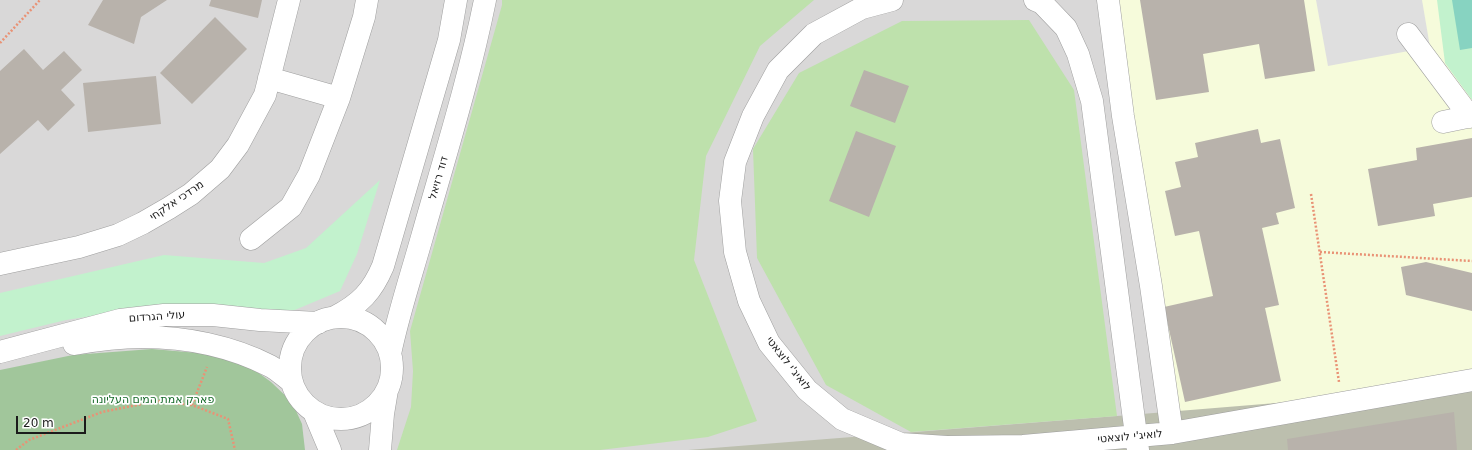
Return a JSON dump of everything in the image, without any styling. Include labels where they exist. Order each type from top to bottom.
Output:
[{"type":"street","name":"מרדכי אלקחי","points":[[0,264],[79,247],[118,235],[143,223],[191,194],[220,169],[238,145],[265,95],[288,0]]},
{"type":"street","points":[[251,238],[291,207],[309,175],[339,98],[364,17],[367,0]]},
{"type":"street","points":[[327,320],[350,318],[364,322],[376,330],[384,341],[390,354],[392,366],[391,378],[387,389],[380,401],[369,411],[356,417],[342,419],[327,417],[314,412],[303,402],[296,393],[292,382],[290,368],[292,355],[298,341],[306,330],[327,320],[353,308],[368,294],[377,282],[384,266],[449,40],[456,0]]},
{"type":"street","name":"דוד רזיאל","points":[[390,354],[401,309],[478,37],[485,0]]},
{"type":"street","name":"לואיג'י לוצאטי","points":[[892,0],[862,8],[814,34],[778,70],[753,116],[735,162],[730,201],[735,252],[749,302],[769,343],[807,390],[842,419],[901,444],[947,447],[1137,443],[1172,433],[1472,380]]},
{"type":"street","points":[[1035,0],[1042,3],[1066,28],[1078,54],[1092,101],[1137,443]]},
{"type":"street","points":[[1108,0],[1123,116],[1151,286],[1172,433]]},
{"type":"street","points":[[1408,34],[1471,117],[1443,122]]},
{"type":"street","points":[[269,78],[339,98]]},
{"type":"street","name":"עולי הגרדום","points":[[0,352],[120,320],[164,315],[213,314],[260,320],[327,320]]},
{"type":"street","name":"עולי הגרדום","points":[[0,356],[95,341],[142,337],[183,340],[215,346],[247,355],[271,367],[292,382]]},
{"type":"street","points":[[380,450],[387,389]]},
{"type":"street","points":[[314,412],[330,450]]},
{"type":"path","points":[[0,44],[40,0]]},
{"type":"path","points":[[1311,194],[1342,404]]},
{"type":"path","points":[[1320,252],[1472,261]]},
{"type":"path","points":[[192,405],[215,346]]},
{"type":"path","points":[[16,450],[29,440],[102,412],[157,401],[192,405],[228,419],[235,450]]},
{"type":"shaded area","points":[[0,0],[1472,0],[1472,450],[0,450]]},
{"type":"shaded area","points":[[1099,0],[1472,0],[1472,372],[1164,425]]},
{"type":"shaded area","points":[[1316,0],[1422,0],[1430,47],[1328,66]]},
{"type":"shaded area","points":[[1437,0],[1472,0],[1472,100],[1445,63]]},
{"type":"shaded area","points":[[1452,0],[1472,0],[1472,48],[1460,50]]},
{"type":"shaded area","points":[[380,180],[357,254],[340,291],[290,312],[131,310],[66,320],[0,336],[0,293],[164,255],[264,263],[306,248]]},
{"type":"shaded area","points":[[1472,387],[1472,450],[688,450],[1117,416]]},
{"type":"green space","points":[[502,0],[814,0],[760,46],[706,156],[694,260],[757,421],[708,437],[600,450],[397,450],[411,407],[413,371],[410,331],[502,5]]},
{"type":"green space","points":[[1029,20],[1074,90],[1117,416],[911,432],[826,385],[757,258],[753,149],[799,73],[902,21]]},
{"type":"green space","name":"פארק אמת המים העליונה","points":[[152,349],[221,355],[252,368],[271,382],[292,402],[302,424],[305,450],[0,450],[0,370],[73,355]]},
{"type":"building","points":[[103,0],[167,0],[141,17],[134,44],[88,25]]},
{"type":"building","points":[[211,0],[262,0],[258,18],[209,6]]},
{"type":"building","points":[[1140,0],[1304,0],[1315,71],[1265,79],[1259,44],[1203,54],[1209,92],[1156,100]]},
{"type":"building","points":[[215,17],[247,49],[192,104],[160,73]]},
{"type":"building","points":[[24,49],[43,70],[64,51],[82,70],[61,90],[75,105],[48,131],[38,120],[0,154],[0,71]]},
{"type":"building","points":[[864,70],[909,86],[895,123],[850,106]]},
{"type":"building","points":[[156,76],[161,124],[88,132],[83,83]]},
{"type":"building","points":[[1258,129],[1261,143],[1280,139],[1295,208],[1276,213],[1279,224],[1262,228],[1279,305],[1265,308],[1281,381],[1185,402],[1164,307],[1213,296],[1199,231],[1175,236],[1165,191],[1181,187],[1175,162],[1198,157],[1195,143]]},
{"type":"building","points":[[856,131],[896,146],[869,217],[829,201]]},
{"type":"building","points":[[1472,138],[1472,197],[1433,204],[1435,216],[1378,226],[1368,169],[1417,160],[1416,148]]},
{"type":"building","points":[[1426,262],[1472,273],[1472,311],[1406,295],[1401,267]]},
{"type":"building","points":[[1454,412],[1457,450],[1288,450],[1287,439]]}]
